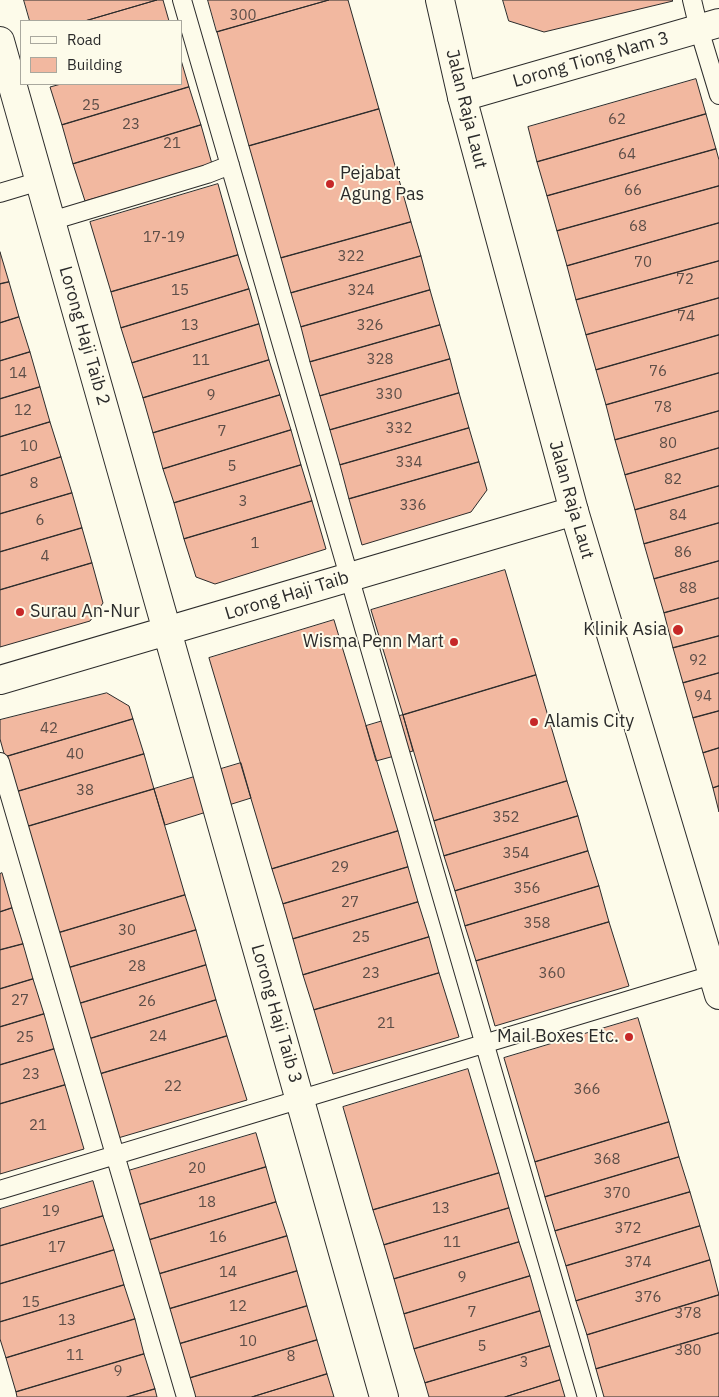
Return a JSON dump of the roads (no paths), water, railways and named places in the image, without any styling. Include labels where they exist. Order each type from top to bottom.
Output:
[{"type":"street","name":"Jalan Raja Laut","points":[[440,0],[462,97],[574,511],[716,985]]},
{"type":"street","name":"Lorong Tiong Nam 3","points":[[462,97],[709,26]]},
{"type":"street","name":"Lorong Haji Taib 2","points":[[0,41],[167,631]]},
{"type":"street","name":"Lorong Haji Taib","points":[[0,680],[574,511]]},
{"type":"street","name":"Lorong Haji Taib 3","points":[[167,631],[384,1397]]},
{"type":"lane","points":[[182,0],[586,1397]]},
{"type":"lane","points":[[692,0],[709,26],[719,96]]},
{"type":"lane","points":[[51,221],[207,174],[230,165]]},
{"type":"lane","points":[[0,193],[40,181]]},
{"type":"lane","points":[[0,762],[186,1397]]},
{"type":"lane","points":[[0,1190],[484,1044],[716,985]]},
{"type":"place","name":"Pejabat Agung Pas","points":[[330,184]]},
{"type":"place","name":"Surau An-Nur","points":[[20,612]]},
{"type":"place","name":"Klinik Asia","points":[[678,630]]},
{"type":"place","name":"Wisma Penn Mart","points":[[454,642]]},
{"type":"place","name":"Alamis City","points":[[534,722]]},
{"type":"place","name":"Mail Boxes Etc.","points":[[629,1037]]}]
